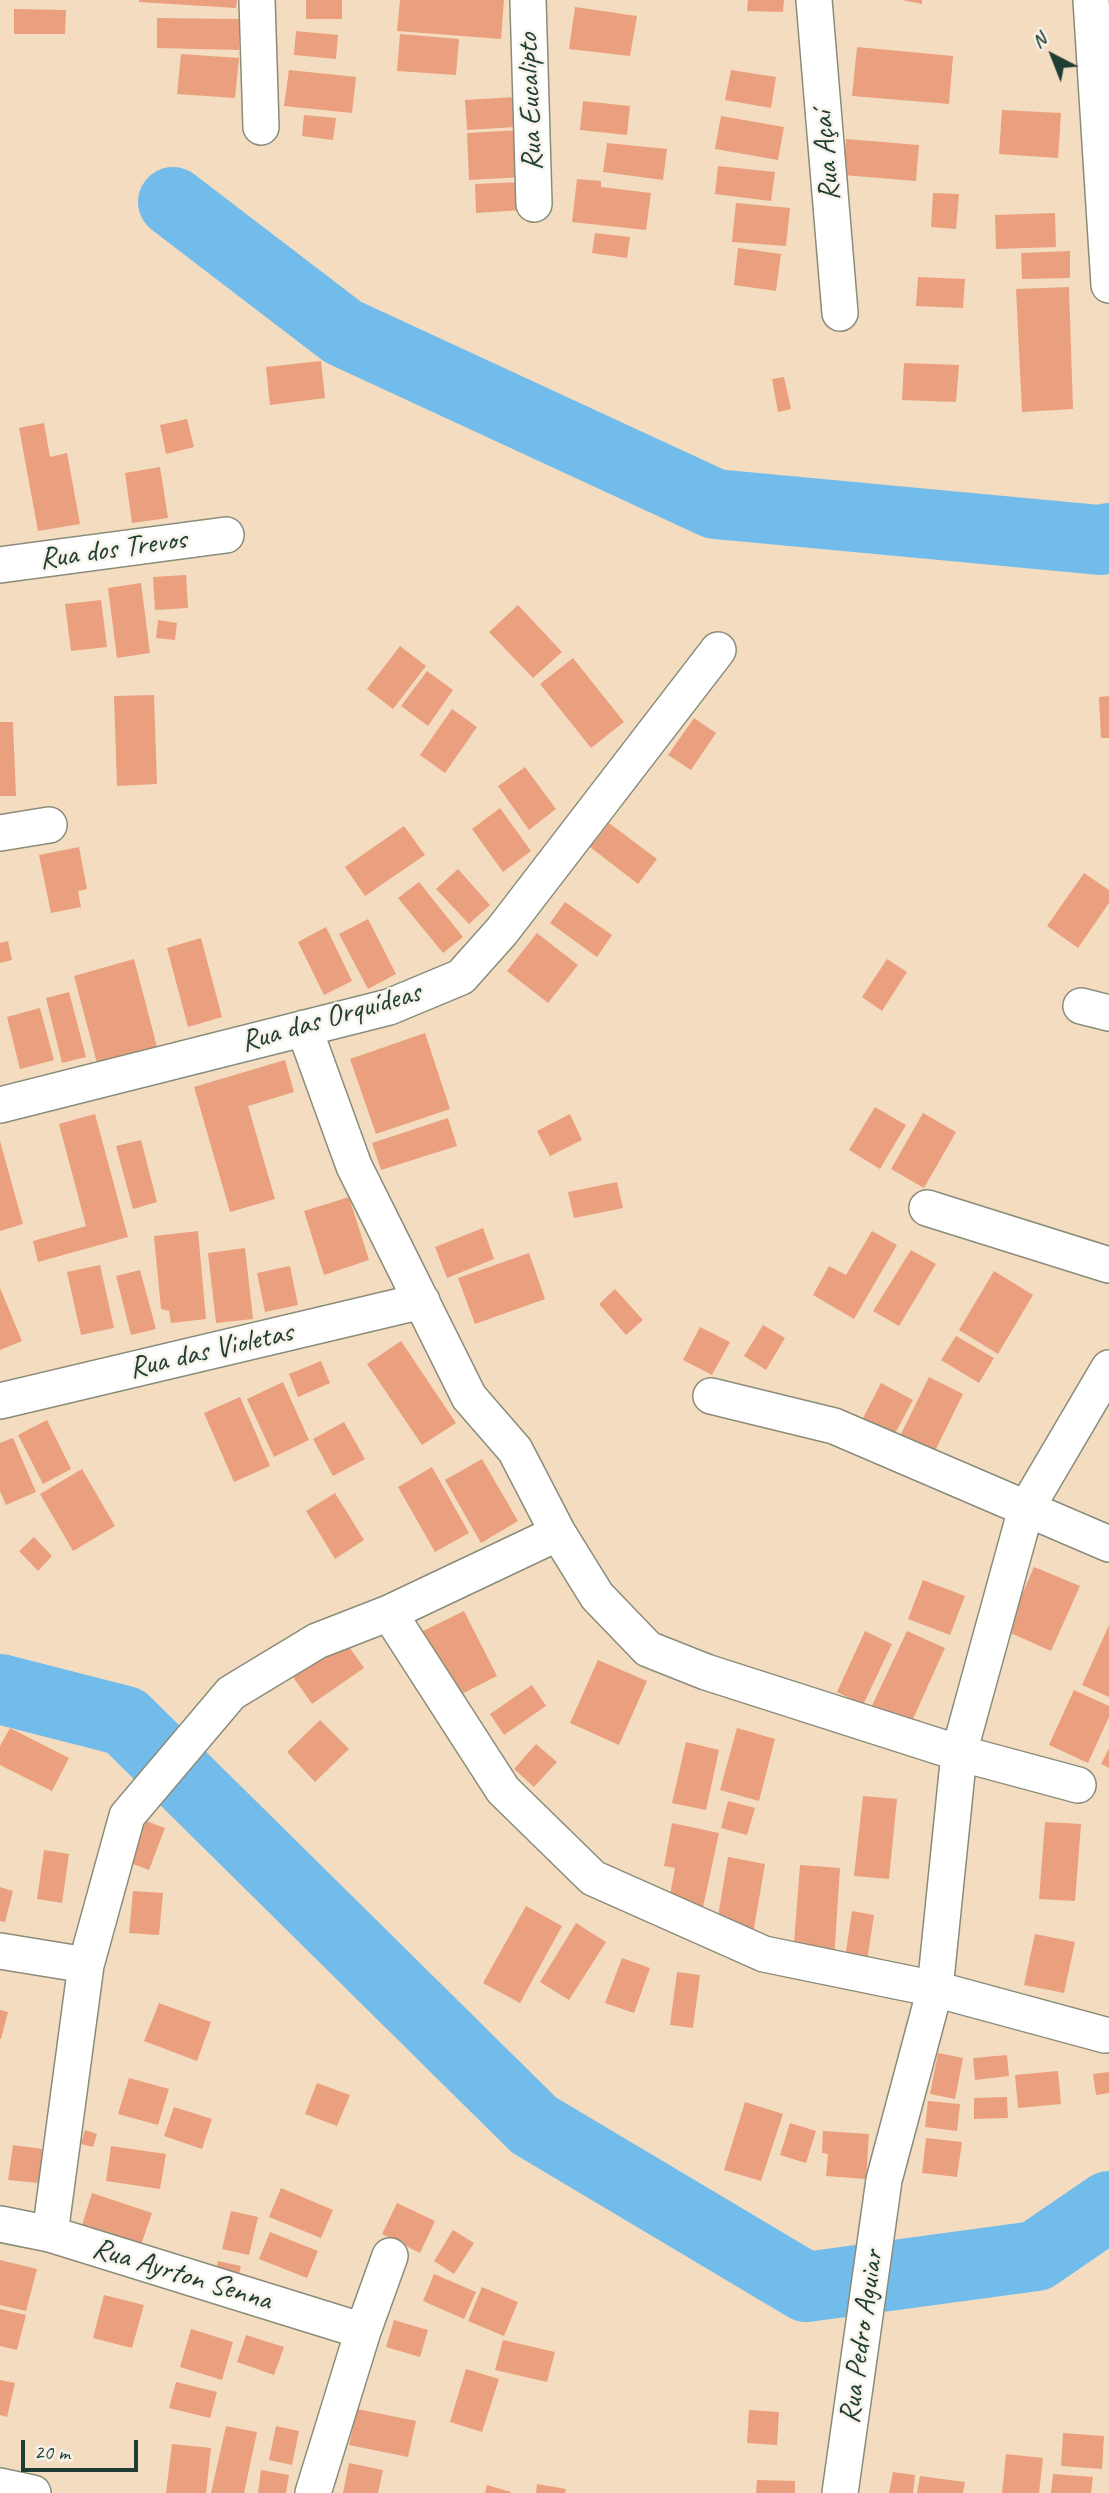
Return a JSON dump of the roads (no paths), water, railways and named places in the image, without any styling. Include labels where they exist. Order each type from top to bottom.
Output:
[{"type":"street","points":[[257,0],[261,127]]},
{"type":"street","name":"Rua Eucalipto","points":[[528,0],[534,204]]},
{"type":"street","name":"Rua Açaí","points":[[814,0],[840,313]]},
{"type":"street","points":[[1091,0],[1109,285]]},
{"type":"street","name":"Rua dos Trevos","points":[[0,565],[226,535]]},
{"type":"street","name":"Rua das Orquídeas","points":[[0,1105],[389,1007],[461,977],[502,931],[718,650]]},
{"type":"street","points":[[0,834],[49,825]]},
{"type":"street","points":[[304,1028],[354,1166],[469,1397],[515,1450],[558,1533],[597,1596],[648,1649],[706,1672],[959,1753],[1078,1785]]},
{"type":"street","points":[[927,1208],[1109,1265]]},
{"type":"street","name":"Rua das Violetas","points":[[0,1401],[422,1301]]},
{"type":"street","name":"Rua Pedro Aguiar","points":[[840,2493],[884,2180],[934,1989],[959,1753],[1026,1509],[1109,1368]]},
{"type":"street","points":[[711,1396],[834,1426],[1109,1544]]},
{"type":"street","points":[[50,2234],[86,1965],[127,1816],[231,1693],[317,1641],[389,1614],[558,1533]]},
{"type":"street","points":[[389,1614],[503,1790],[593,1878],[764,1954],[934,1989],[1105,2035]]},
{"type":"street","points":[[0,1951],[86,1965]]},
{"type":"street","name":"Rua Ayrton Senna","points":[[0,2224],[50,2234],[363,2331]]},
{"type":"street","points":[[313,2493],[363,2331],[390,2256]]},
{"type":"street","points":[[0,2486],[33,2493]]},
{"type":"waterway","points":[[173,202],[343,332],[715,504],[1100,540],[1109,538]]},
{"type":"waterway","points":[[0,1689],[125,1721],[534,2125],[806,2287],[1036,2256],[1109,2206]]}]
